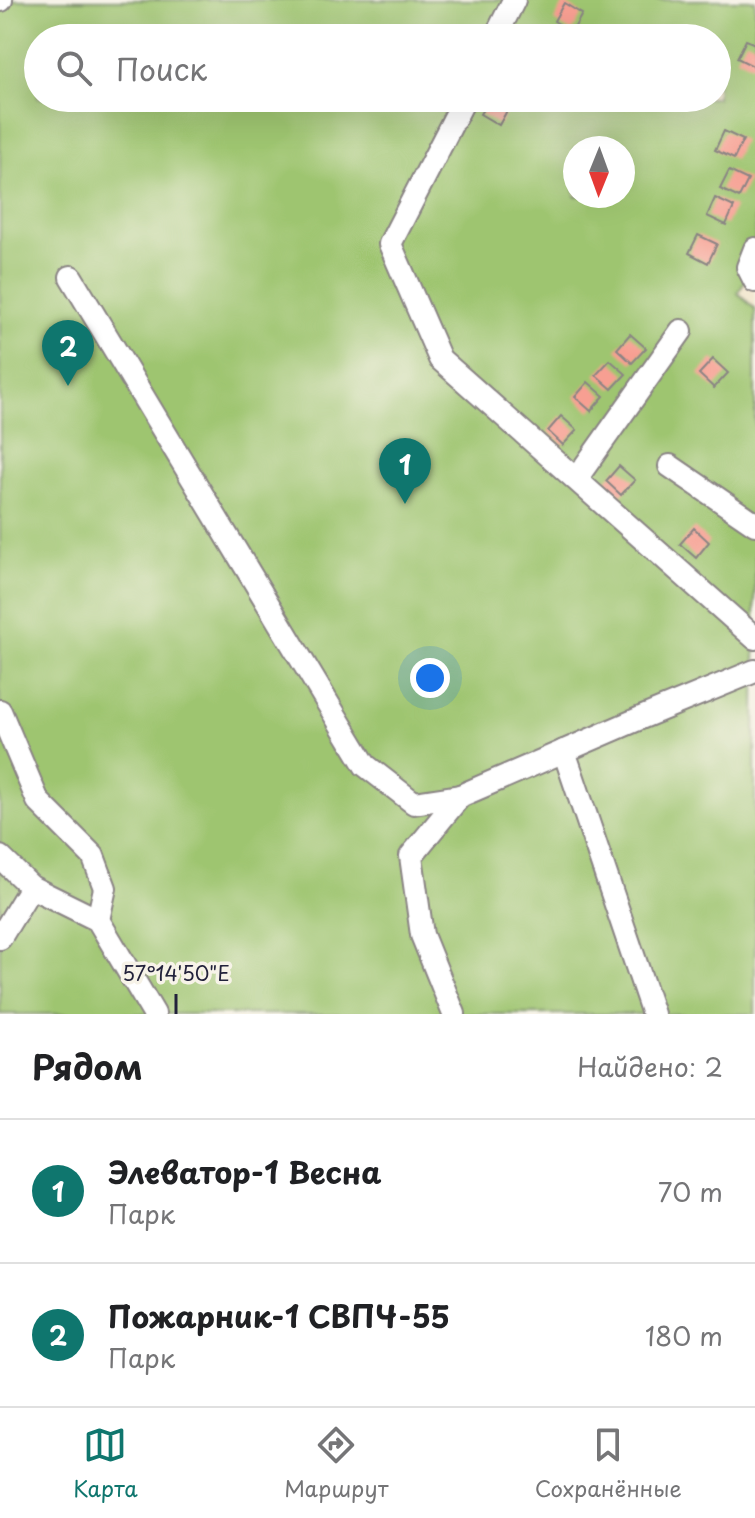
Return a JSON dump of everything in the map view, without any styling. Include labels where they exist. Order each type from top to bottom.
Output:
[{"type":"street","points":[[502,24],[514,0]]},
{"type":"street","points":[[458,112],[390,244],[440,359],[755,638]]},
{"type":"street","points":[[755,249],[748,267],[755,281]]},
{"type":"street","points":[[71,277],[365,765],[414,803],[460,796],[755,671]]},
{"type":"street","points":[[576,479],[681,331]]},
{"type":"street","points":[[670,466],[755,524]]},
{"type":"street","points":[[0,711],[38,801],[93,856],[105,888],[98,920]]},
{"type":"street","points":[[564,751],[653,1014]]},
{"type":"street","points":[[454,1014],[422,935],[411,856],[460,796]]},
{"type":"street","points":[[0,857],[31,887],[98,920],[154,1014]]},
{"type":"street","points":[[0,938],[31,887]]},
{"type":"green space","points":[[0,0],[755,0],[755,265],[738,293],[755,309],[755,1014],[0,1014]]},
{"type":"building","points":[[564,3],[582,14],[576,24],[554,21]]},
{"type":"building","points":[[746,40],[755,44],[755,67],[737,58]]},
{"type":"building","points":[[481,112],[506,112],[499,125]]},
{"type":"building","points":[[724,131],[743,140],[734,159],[715,150]]},
{"type":"building","points":[[729,171],[748,180],[739,198],[720,189]]},
{"type":"building","points":[[715,198],[734,207],[726,225],[707,216]]},
{"type":"building","points":[[698,235],[717,244],[708,263],[689,253]]},
{"type":"building","points":[[630,334],[646,348],[632,363],[617,349]]},
{"type":"building","points":[[713,359],[728,373],[714,388],[699,374]]},
{"type":"building","points":[[610,360],[626,374],[612,389],[596,375]]},
{"type":"building","points":[[588,382],[604,396],[591,411],[575,397]]},
{"type":"building","points":[[561,416],[577,430],[563,445],[548,431]]},
{"type":"building","points":[[619,466],[635,480],[621,495],[606,481]]},
{"type":"building","points":[[694,528],[709,542],[696,558],[680,544]]},
{"type":"place","name":"Пожарник-1 СВПЧ-55","points":[[68,386]]},
{"type":"place","name":"Элеватор-1 Весна","points":[[405,504]]}]
